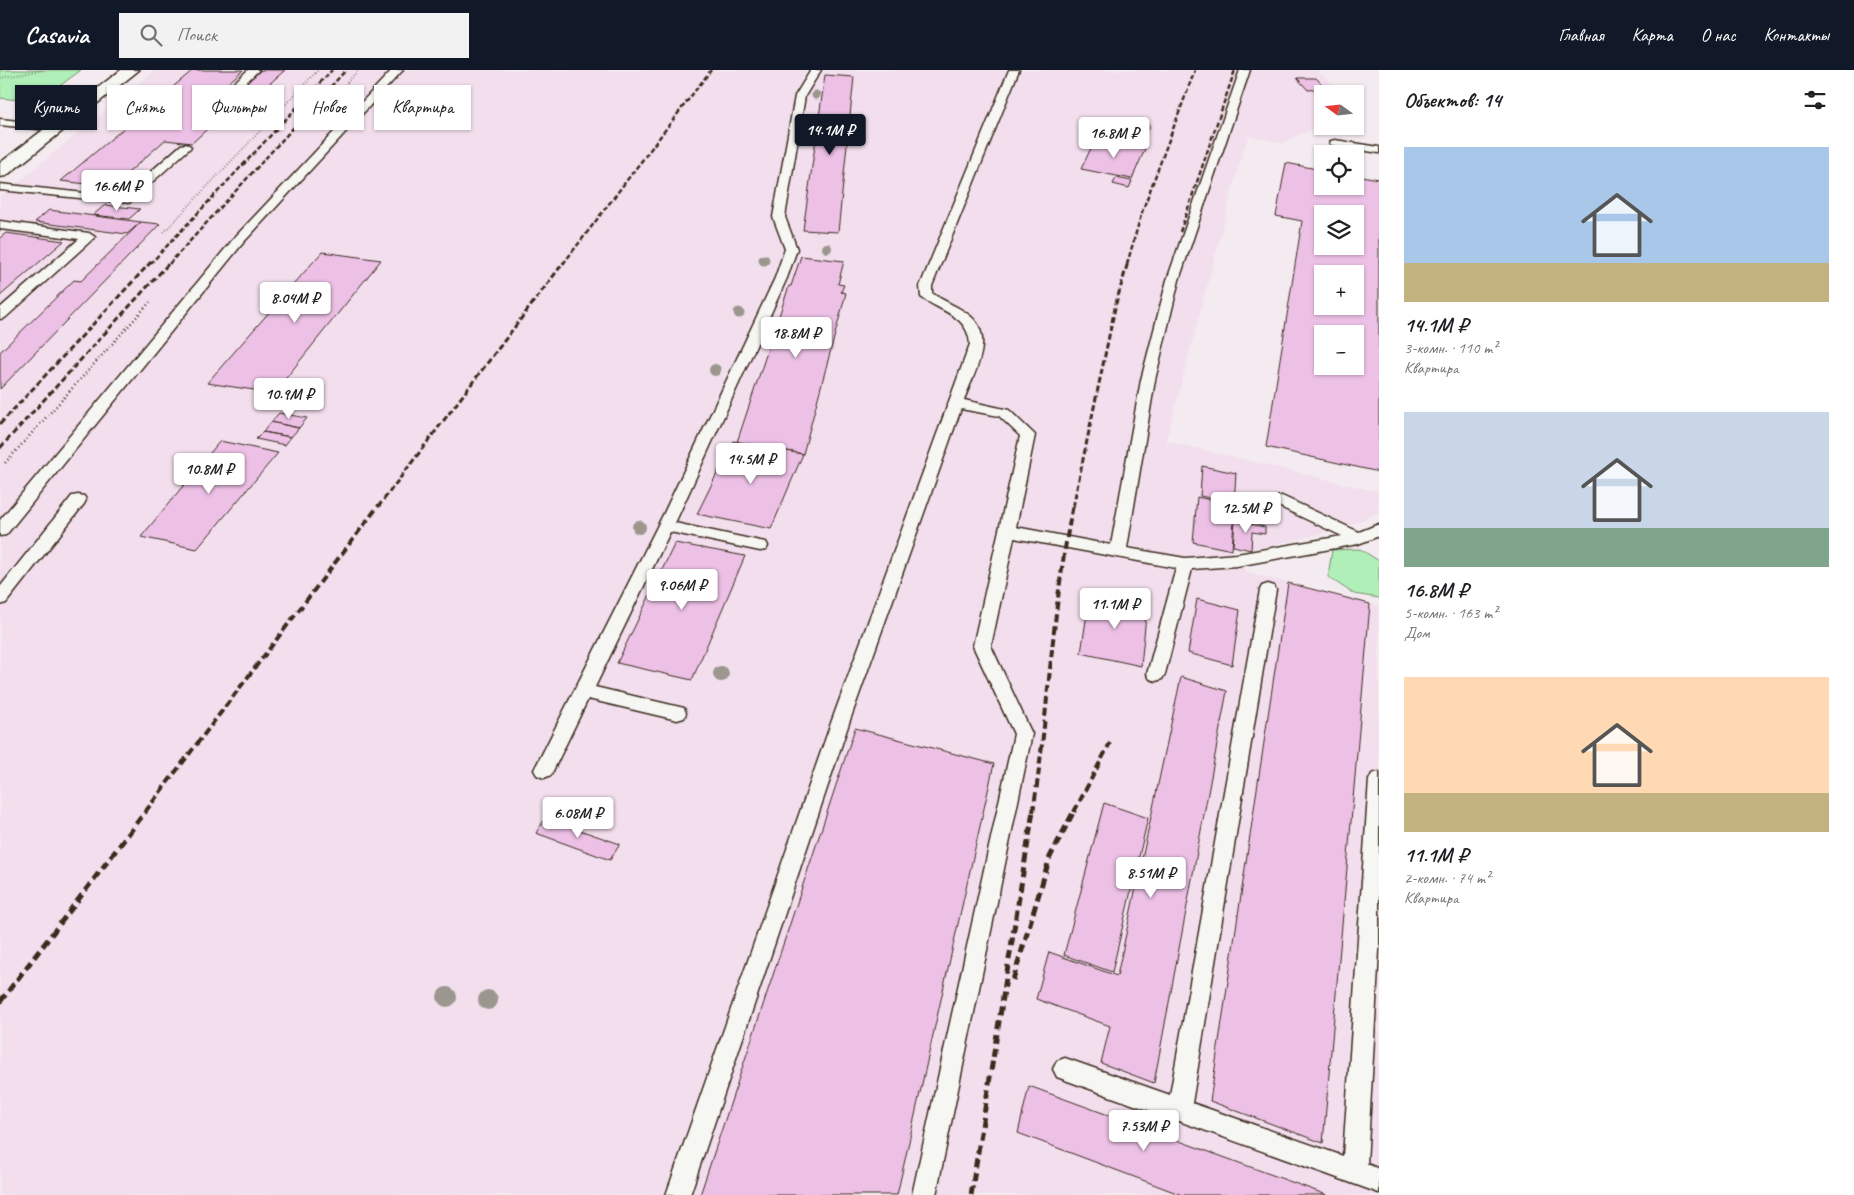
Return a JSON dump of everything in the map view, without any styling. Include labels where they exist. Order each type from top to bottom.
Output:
[{"type":"street","points":[[97,97],[131,70]]},
{"type":"street","points":[[0,172],[54,130]]},
{"type":"lane","points":[[238,85],[254,70]]},
{"type":"lane","points":[[0,531],[239,240],[398,70]]},
{"type":"lane","points":[[544,770],[665,526],[781,278],[791,249],[779,217],[800,96],[816,70]]},
{"type":"lane","points":[[678,1195],[840,723],[977,344],[978,334],[970,320],[930,298],[926,294],[926,286],[1014,70]]},
{"type":"lane","points":[[1118,552],[1148,380],[1173,280],[1246,70]]},
{"type":"lane","points":[[0,122],[15,124]]},
{"type":"lane","points":[[1335,143],[1379,150]]},
{"type":"lane","points":[[0,187],[125,201],[185,147]]},
{"type":"lane","points":[[0,225],[89,237],[0,315]]},
{"type":"lane","points":[[924,1195],[1023,734],[982,646],[1028,435],[1004,413],[955,403]]},
{"type":"lane","points":[[0,599],[78,500]]},
{"type":"lane","points":[[1282,501],[1342,528],[1358,539]]},
{"type":"lane","points":[[665,526],[760,546]]},
{"type":"lane","points":[[1007,531],[1185,564],[1237,560],[1358,539],[1379,529]]},
{"type":"lane","points":[[1156,674],[1185,564]]},
{"type":"lane","points":[[1179,1109],[1268,590]]},
{"type":"lane","points":[[583,690],[677,713]]},
{"type":"lane","points":[[1354,1172],[1379,780]]},
{"type":"lane","points":[[1065,1069],[1379,1181]]},
{"type":"path","points":[[0,78],[44,70]]},
{"type":"path","points":[[164,232],[318,70]]},
{"type":"shaded area","points":[[155,70],[1316,70],[1334,85],[1314,85],[1314,128],[1282,143],[1249,136],[1243,150],[1166,441],[1379,492],[1379,512],[1342,529],[1251,550],[1234,546],[1232,550],[1247,572],[1379,606],[1379,1195],[0,1195],[0,197],[82,130],[97,130],[97,118],[107,109],[107,130],[182,130],[182,85],[137,85]]},
{"type":"green space","points":[[0,70],[81,70],[61,85],[15,85],[15,100],[0,98]]},
{"type":"green space","points":[[1360,549],[1379,561],[1379,598],[1354,594],[1328,577],[1332,550]]},
{"type":"building","points":[[193,70],[243,70],[226,85],[192,85],[192,130],[206,130],[192,143],[165,140],[112,187],[61,181],[122,130],[182,130],[182,85],[175,85]]},
{"type":"building","points":[[261,70],[285,70],[268,85],[245,84]]},
{"type":"building","points":[[825,75],[854,77],[838,232],[803,230]]},
{"type":"building","points":[[1297,78],[1316,78],[1323,85],[1314,85],[1314,90],[1308,90]]},
{"type":"building","points":[[1095,140],[1117,144],[1118,142],[1145,149],[1132,179],[1081,169]]},
{"type":"building","points":[[1286,163],[1314,168],[1314,195],[1364,195],[1364,176],[1379,179],[1379,472],[1266,447],[1302,221],[1276,216]]},
{"type":"building","points":[[1116,178],[1132,181],[1129,188],[1113,184]]},
{"type":"building","points":[[105,205],[140,209],[129,219],[93,215]]},
{"type":"building","points":[[49,210],[141,222],[127,234],[35,222]]},
{"type":"building","points":[[141,222],[160,224],[0,389],[0,352],[74,280],[81,281]]},
{"type":"building","points":[[6,233],[64,241],[0,296],[0,238]]},
{"type":"building","points":[[322,252],[381,260],[274,393],[207,383]]},
{"type":"building","points":[[801,256],[844,261],[838,284],[844,285],[841,292],[846,293],[803,454],[737,442],[789,286],[791,286]]},
{"type":"building","points":[[275,394],[303,398],[297,407],[269,402]]},
{"type":"building","points":[[279,413],[307,418],[299,428],[271,422]]},
{"type":"building","points":[[271,422],[299,428],[291,437],[263,432]]},
{"type":"building","points":[[263,432],[291,437],[285,445],[256,439]]},
{"type":"building","points":[[220,441],[278,453],[197,549],[141,537]]},
{"type":"building","points":[[733,441],[803,454],[771,529],[697,514]]},
{"type":"building","points":[[1202,466],[1236,473],[1234,503],[1200,496]]},
{"type":"building","points":[[1197,497],[1235,505],[1232,550],[1193,542]]},
{"type":"building","points":[[1237,503],[1254,506],[1253,524],[1236,520]]},
{"type":"building","points":[[1235,521],[1265,527],[1265,534],[1252,532],[1251,550],[1233,546]]},
{"type":"building","points":[[675,543],[745,556],[692,680],[617,663]]},
{"type":"building","points":[[1288,583],[1370,604],[1323,1143],[1210,1101]]},
{"type":"building","points":[[1090,594],[1147,606],[1141,666],[1081,653]]},
{"type":"building","points":[[1197,599],[1240,610],[1232,665],[1188,653]]},
{"type":"building","points":[[1181,677],[1227,691],[1154,1083],[1101,1063],[1110,1026],[1036,999],[1049,952],[1117,976]]},
{"type":"building","points":[[855,728],[994,764],[897,1195],[700,1195]]},
{"type":"building","points":[[1104,803],[1148,818],[1112,972],[1064,955]]},
{"type":"building","points":[[545,818],[620,844],[610,860],[536,833]]},
{"type":"building","points":[[1029,1086],[1327,1195],[1182,1195],[1018,1133]]},
{"type":"railway","points":[[150,264],[332,70]]},
{"type":"railway","points":[[169,264],[346,70]]},
{"type":"railway","points":[[563,264],[711,70]]},
{"type":"railway","points":[[1127,264],[1142,212],[1195,70]]},
{"type":"railway","points":[[1180,232],[1235,70]]},
{"type":"railway","points":[[0,424],[151,262]]},
{"type":"railway","points":[[0,448],[170,262]]},
{"type":"railway","points":[[378,507],[564,262]]},
{"type":"railway","points":[[1073,507],[1116,303],[1128,262]]},
{"type":"railway","points":[[145,812],[379,505]]},
{"type":"railway","points":[[1033,812],[1060,581],[1073,505]]},
{"type":"railway","points":[[1074,812],[1110,743]]},
{"type":"railway","points":[[0,1002],[146,811]]},
{"type":"railway","points":[[971,1195],[1033,811]]},
{"type":"railway","points":[[1013,980],[1050,857],[1074,811]]}]
